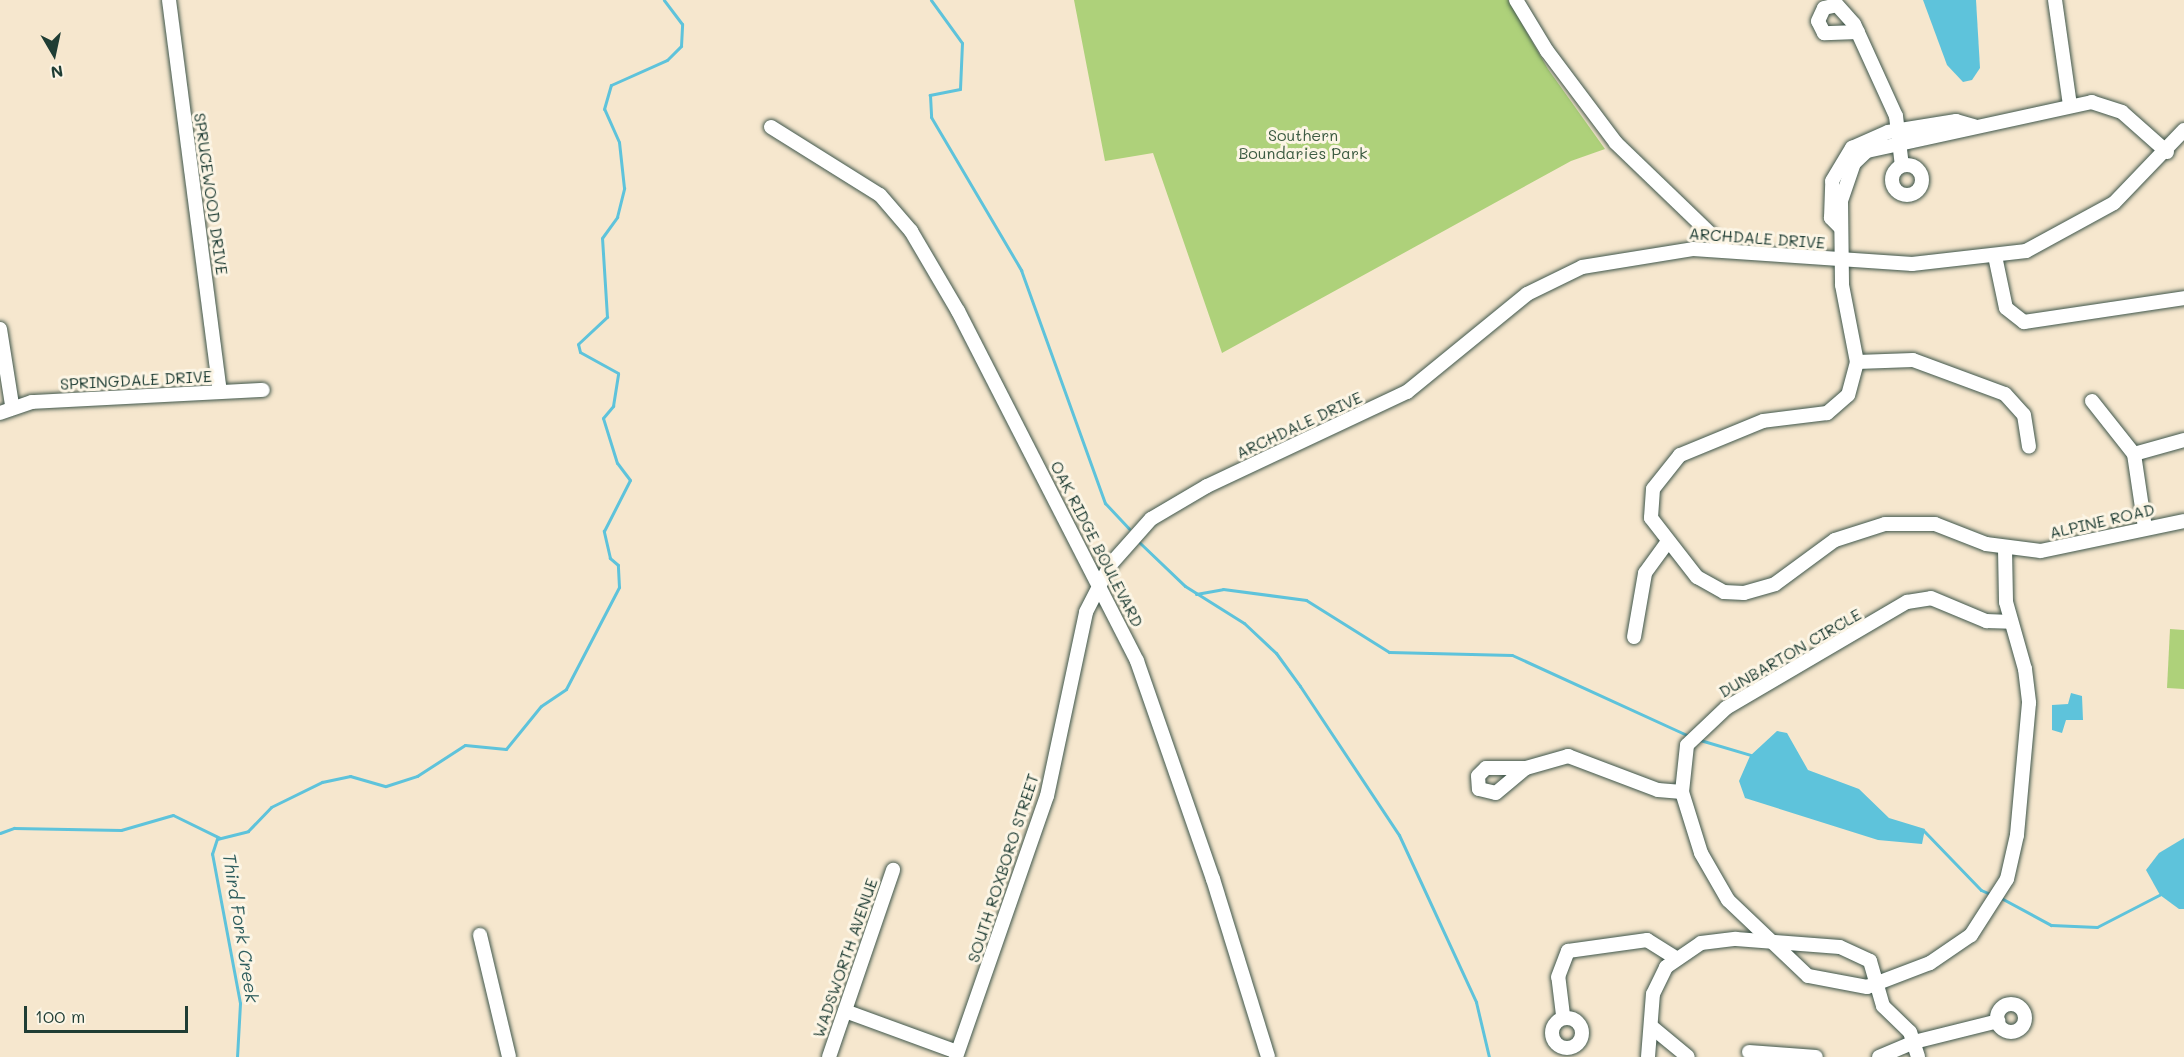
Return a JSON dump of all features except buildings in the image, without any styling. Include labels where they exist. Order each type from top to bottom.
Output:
[{"type":"street","name":"SPRUCEWOOD DRIVE","points":[[169,0],[220,392]]},
{"type":"street","points":[[1516,0],[1546,51],[1616,143],[1727,250]]},
{"type":"street","points":[[2055,0],[2070,105]]},
{"type":"street","points":[[1858,32],[1899,137],[1902,165]]},
{"type":"street","name":"ALPINE ROAD","points":[[2167,152],[2108,104],[2070,105],[1974,126],[1899,137],[1867,151],[1854,163],[1841,200],[1840,261],[1857,362],[1848,395],[1827,412],[1763,421],[1671,461],[1650,499],[1651,518],[1667,543],[1697,577],[1734,593],[1768,588],[1835,540],[1885,524],[1935,524],[2006,549],[2054,550],[2184,521]]},
{"type":"street","name":"OAK RIDGE BOULEVARD","points":[[771,127],[863,183],[902,217],[958,311],[1099,584],[1154,704],[1268,1057]]},
{"type":"street","name":"ARCHDALE DRIVE","points":[[1099,584],[1131,538],[1167,509],[1407,392],[1544,283],[1582,267],[1639,253],[1727,250],[1840,261],[1912,264],[2026,251],[2095,216],[2167,152],[2184,130]]},
{"type":"street","points":[[1995,256],[2006,308],[2024,322],[2184,298]]},
{"type":"street","points":[[0,329],[6,409]]},
{"type":"street","points":[[1857,362],[1913,360],[1998,390],[2024,415],[2029,447]]},
{"type":"street","name":"SPRINGDALE DRIVE","points":[[6,409],[263,390]]},
{"type":"street","points":[[2092,401],[2134,454],[2145,528]]},
{"type":"street","points":[[2134,454],[2184,440]]},
{"type":"street","points":[[1634,637],[1645,573],[1667,543]]},
{"type":"street","name":"DUNBARTON CIRCLE","points":[[2006,549],[2004,584],[2029,703],[2017,835],[2007,879],[1990,911],[1961,944],[1879,984],[1820,982],[1797,969],[1765,940],[1720,889],[1701,853],[1682,792],[1684,754],[1710,722],[1907,602],[1931,598],[1986,621],[2011,622]]},
{"type":"street","name":"SOUTH ROXBORO STREET","points":[[957,1055],[1047,795],[1082,629],[1099,584]]},
{"type":"street","points":[[1526,768],[1556,756],[1579,757],[1658,790],[1682,792]]},
{"type":"street","name":"WADSWORTH AVENUE","points":[[829,1057],[893,870]]},
{"type":"street","points":[[480,935],[509,1057]]},
{"type":"street","points":[[1563,1015],[1558,977],[1568,951],[1647,940],[1674,957]]},
{"type":"street","points":[[1648,1057],[1653,1028],[1653,994],[1674,957],[1718,940],[1765,940],[1859,954],[1870,961],[1879,984],[1883,1006],[1914,1042],[1918,1057]]},
{"type":"street","points":[[845,1011],[957,1055]]},
{"type":"street","points":[[1879,1057],[1914,1042],[1998,1022]]},
{"type":"street","points":[[1653,1028],[1688,1057]]},
{"type":"street","points":[[1749,1052],[1816,1057]]},
{"type":"green space","name":"Southern Boundaries Park","points":[[1074,0],[1508,0],[1548,69],[1605,149],[1571,161],[1222,353],[1153,153],[1105,161]]},
{"type":"green space","points":[[2170,629],[2184,630],[2184,689],[2167,688]]},
{"type":"water","points":[[1923,0],[1976,0],[1980,68],[1972,80],[1963,82],[1947,65]]},
{"type":"water","points":[[2071,693],[2082,696],[2083,720],[2066,720],[2062,733],[2052,730],[2052,705],[2068,704]]},
{"type":"water","points":[[1777,731],[1787,733],[1808,770],[1859,789],[1889,818],[1925,829],[1922,844],[1878,840],[1745,798],[1739,781],[1750,756]]},
{"type":"water","points":[[2184,838],[2184,909],[2179,909],[2160,895],[2146,870],[2159,853]]},
{"type":"waterway","name":"Third Fork Creek","points":[[237,1057],[240,1003],[212,854],[217,839],[248,831],[271,807],[322,782],[350,776],[386,786],[417,776],[465,745],[506,749],[541,706],[566,689],[619,587],[618,565],[610,558],[604,531],[630,480],[617,463],[603,418],[613,406],[618,373],[580,352],[578,344],[607,317],[602,238],[617,217],[624,188],[619,142],[604,109],[611,85],[667,60],[681,46],[682,24],[664,0]]},
{"type":"waterway","points":[[931,0],[962,43],[960,89],[930,95],[931,117],[1021,270],[1105,503],[1129,529]]},
{"type":"waterway","points":[[1140,543],[1185,586],[1244,623],[1276,653],[1300,686],[1399,835],[1476,1002],[1489,1057]]},
{"type":"waterway","points":[[1196,594],[1223,589],[1306,600],[1389,652],[1512,655],[1691,737]]},
{"type":"waterway","points":[[1700,740],[1754,756]]},
{"type":"waterway","points":[[0,833],[14,828],[121,830],[173,815],[220,838]]},
{"type":"waterway","points":[[1924,831],[1981,890],[1992,895]]},
{"type":"waterway","points":[[2001,898],[2051,925],[2097,927],[2161,894]]}]
